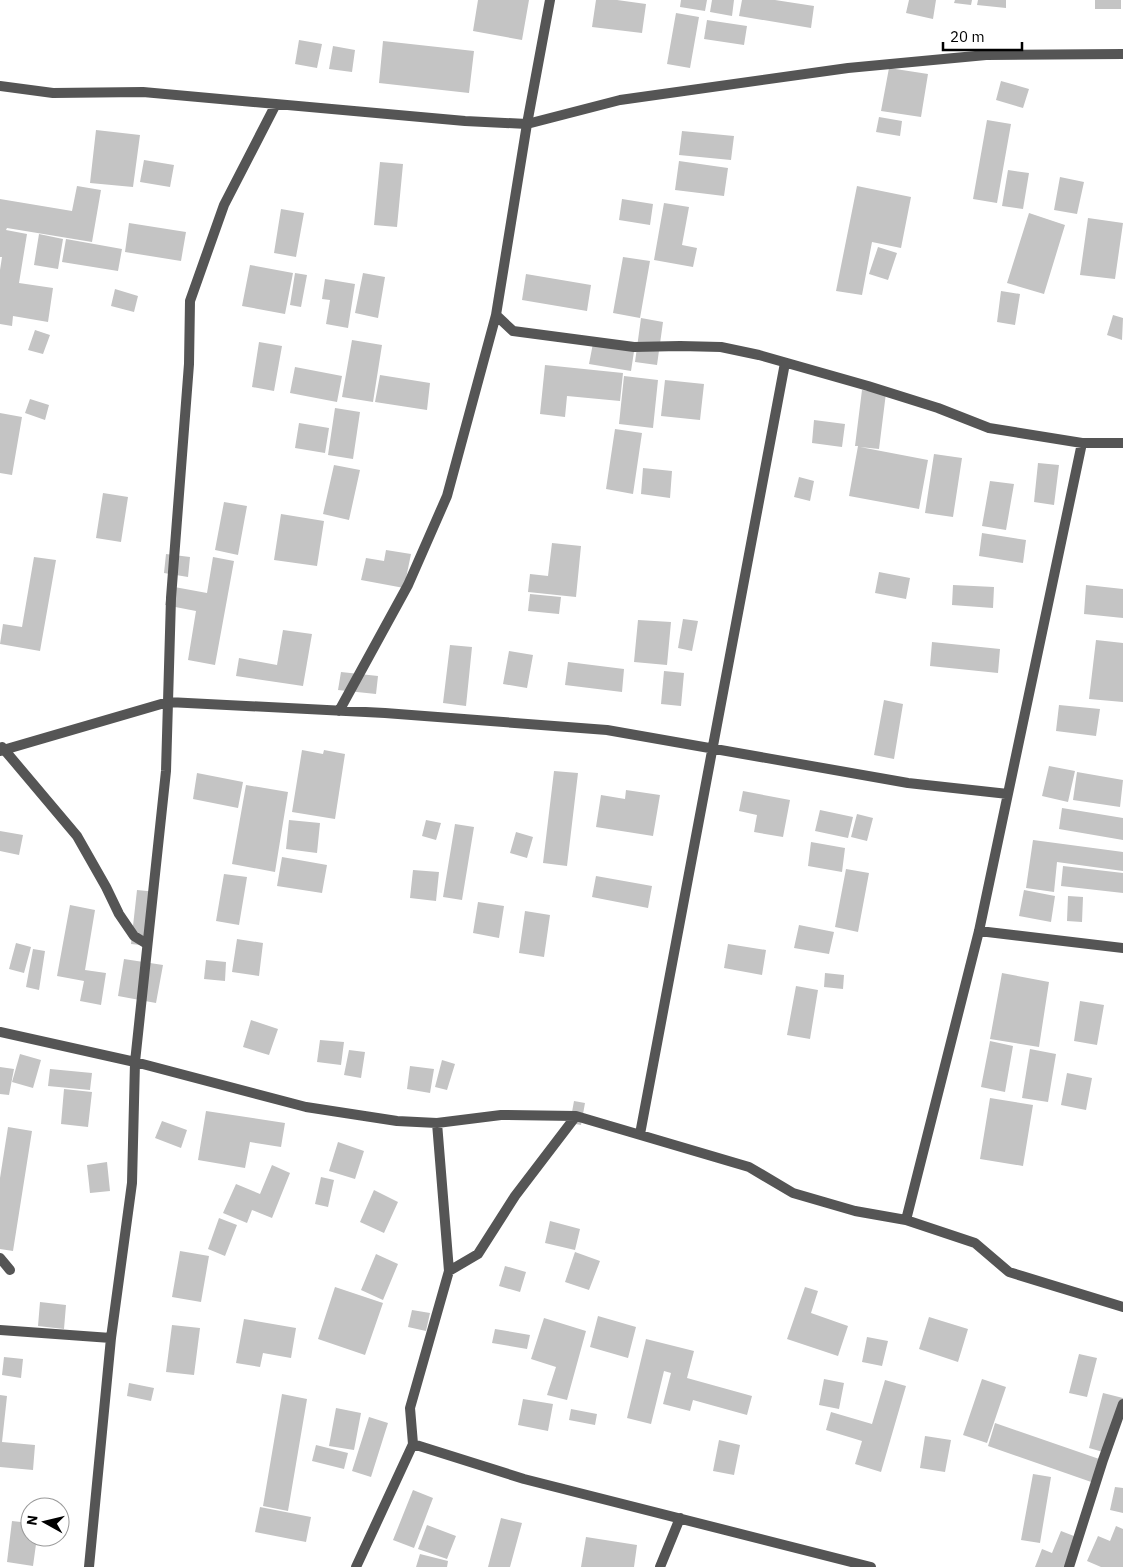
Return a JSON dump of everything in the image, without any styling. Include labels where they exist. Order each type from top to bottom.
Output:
[{"type":"street","points":[[339,711],[408,586],[447,496],[496,315],[527,124],[550,0]]},
{"type":"street","points":[[0,86],[53,93],[142,92],[465,121],[527,124],[620,100],[848,68],[986,55],[1123,54]]},
{"type":"street","points":[[89,1567],[111,1338],[132,1183],[135,1062],[166,771],[171,598],[189,364],[190,301],[224,205],[276,104]]},
{"type":"street","points":[[496,315],[513,331],[634,347],[721,347],[759,355],[868,386],[938,408],[989,428],[1082,443],[1123,444]]},
{"type":"street","points":[[640,1134],[785,363]]},
{"type":"street","points":[[906,1220],[979,931],[1082,443]]},
{"type":"street","points":[[147,944],[134,936],[119,914],[77,836],[2,749],[168,702],[339,711],[607,730],[908,783],[1008,794]]},
{"type":"street","points":[[979,931],[1123,948]]},
{"type":"street","points":[[0,1032],[135,1062],[306,1107],[397,1121],[437,1123],[501,1115],[576,1116],[749,1166],[792,1192],[854,1211],[906,1220],[975,1243],[1009,1272],[1123,1307]]},
{"type":"street","points":[[449,1271],[478,1254],[515,1196],[576,1116]]},
{"type":"street","points":[[356,1567],[413,1444],[410,1408],[449,1271],[437,1123]]},
{"type":"street","points":[[0,1258],[10,1270]]},
{"type":"street","points":[[0,1330],[111,1338]]},
{"type":"street","points":[[1069,1567],[1123,1404]]},
{"type":"street","points":[[413,1444],[524,1479],[871,1567]]},
{"type":"street","points":[[660,1567],[680,1518]]},
{"type":"building","points":[[478,0],[529,0],[522,40],[473,31]]},
{"type":"building","points":[[596,0],[617,0],[646,4],[642,33],[592,27]]},
{"type":"building","points":[[681,0],[707,0],[705,11],[680,7]]},
{"type":"building","points":[[712,0],[734,0],[732,16],[710,12]]},
{"type":"building","points":[[742,0],[775,0],[814,6],[811,28],[739,16]]},
{"type":"building","points":[[909,0],[936,0],[933,19],[906,13]]},
{"type":"building","points":[[955,0],[972,0],[971,5],[954,3]]},
{"type":"building","points":[[978,0],[1006,0],[1006,8],[977,5]]},
{"type":"building","points":[[1095,0],[1121,0],[1121,9],[1095,9]]},
{"type":"building","points":[[676,13],[699,17],[690,68],[667,64]]},
{"type":"building","points":[[707,20],[747,26],[744,45],[704,39]]},
{"type":"building","points":[[299,40],[322,44],[317,68],[295,64]]},
{"type":"building","points":[[383,41],[474,51],[469,93],[379,83]]},
{"type":"building","points":[[333,46],[355,50],[352,72],[329,69]]},
{"type":"building","points":[[889,68],[928,74],[921,117],[881,111]]},
{"type":"building","points":[[1001,81],[1029,89],[1023,108],[996,100]]},
{"type":"building","points":[[879,117],[902,121],[900,136],[876,132]]},
{"type":"building","points":[[987,120],[1011,124],[997,203],[973,199]]},
{"type":"building","points":[[96,130],[140,135],[133,187],[90,183]]},
{"type":"building","points":[[682,131],[734,136],[731,160],[679,155]]},
{"type":"building","points":[[144,160],[174,165],[170,187],[140,182]]},
{"type":"building","points":[[679,161],[728,168],[724,196],[675,190]]},
{"type":"building","points":[[380,162],[403,164],[397,227],[374,225]]},
{"type":"building","points":[[1008,170],[1029,173],[1023,209],[1002,206]]},
{"type":"building","points":[[1060,177],[1084,182],[1077,214],[1054,210]]},
{"type":"building","points":[[77,186],[101,190],[92,242],[7,228],[6,230],[27,234],[19,283],[53,288],[48,322],[13,316],[12,326],[0,324],[0,270],[2,257],[0,257],[0,199],[72,211]]},
{"type":"building","points":[[857,186],[911,197],[901,248],[872,242],[862,295],[836,291]]},
{"type":"building","points":[[622,199],[653,204],[650,225],[619,220]]},
{"type":"building","points":[[664,203],[689,207],[682,245],[697,248],[693,267],[654,260]]},
{"type":"building","points":[[281,209],[304,213],[296,257],[274,253]]},
{"type":"building","points":[[1029,213],[1065,225],[1044,294],[1007,283]]},
{"type":"building","points":[[1088,218],[1123,223],[1115,279],[1080,275]]},
{"type":"building","points":[[129,223],[186,232],[181,261],[125,252]]},
{"type":"building","points":[[39,234],[63,239],[58,269],[34,265]]},
{"type":"building","points":[[66,239],[122,249],[118,271],[62,262]]},
{"type":"building","points":[[878,247],[897,253],[888,280],[869,274]]},
{"type":"building","points":[[623,257],[650,261],[640,318],[613,313]]},
{"type":"building","points":[[250,265],[293,273],[285,314],[242,306]]},
{"type":"building","points":[[295,273],[307,275],[301,307],[290,305]]},
{"type":"building","points":[[363,273],[385,277],[378,318],[355,313]]},
{"type":"building","points":[[526,274],[591,285],[587,311],[522,300]]},
{"type":"building","points":[[325,279],[355,284],[348,328],[326,324],[330,300],[322,299]]},
{"type":"building","points":[[115,289],[138,296],[134,312],[111,306]]},
{"type":"building","points":[[1001,291],[1020,294],[1015,325],[997,322]]},
{"type":"building","points":[[1113,315],[1123,318],[1122,340],[1107,335]]},
{"type":"building","points":[[641,318],[663,322],[657,365],[635,362]]},
{"type":"building","points":[[35,330],[50,335],[43,354],[28,350]]},
{"type":"building","points":[[594,338],[635,345],[631,371],[589,364]]},
{"type":"building","points":[[352,340],[382,345],[373,402],[342,397]]},
{"type":"building","points":[[259,342],[282,346],[274,391],[252,387]]},
{"type":"building","points":[[545,365],[623,373],[620,401],[567,396],[565,417],[540,414]]},
{"type":"building","points":[[295,367],[342,376],[337,402],[290,393]]},
{"type":"building","points":[[380,375],[430,383],[427,410],[375,402]]},
{"type":"building","points":[[624,376],[658,380],[653,428],[619,424]]},
{"type":"building","points":[[665,380],[704,384],[700,420],[661,416]]},
{"type":"building","points":[[862,390],[886,393],[879,449],[860,447],[928,460],[919,509],[849,496],[858,446],[855,446]]},
{"type":"building","points":[[30,399],[49,405],[45,420],[25,413]]},
{"type":"building","points":[[335,408],[360,412],[353,459],[328,455]]},
{"type":"building","points":[[0,413],[22,417],[12,475],[0,473]]},
{"type":"building","points":[[814,420],[845,424],[842,447],[812,443]]},
{"type":"building","points":[[299,423],[329,428],[325,453],[295,448]]},
{"type":"building","points":[[615,429],[642,433],[633,494],[606,489]]},
{"type":"building","points":[[934,454],[962,458],[953,517],[925,513]]},
{"type":"building","points":[[1038,463],[1059,465],[1054,505],[1034,502]]},
{"type":"building","points":[[334,465],[360,470],[349,520],[323,514]]},
{"type":"building","points":[[643,468],[672,471],[670,498],[641,494]]},
{"type":"building","points":[[799,477],[814,481],[810,501],[794,497]]},
{"type":"building","points":[[990,481],[1014,484],[1006,530],[982,526]]},
{"type":"building","points":[[103,493],[128,497],[121,542],[96,538]]},
{"type":"building","points":[[224,502],[247,506],[238,555],[215,550]]},
{"type":"building","points":[[281,514],[324,521],[317,566],[274,560]]},
{"type":"building","points":[[982,533],[1026,540],[1023,563],[979,556]]},
{"type":"building","points":[[552,543],[581,546],[576,597],[528,592],[530,574],[548,576]]},
{"type":"building","points":[[386,550],[411,554],[404,588],[361,580],[366,558],[384,561]]},
{"type":"building","points":[[166,554],[190,557],[188,577],[164,573]]},
{"type":"building","points":[[34,557],[56,560],[40,651],[0,644],[3,624],[22,627]]},
{"type":"building","points":[[213,557],[234,561],[215,665],[188,660],[196,611],[165,605],[169,586],[207,593]]},
{"type":"building","points":[[879,572],[910,578],[906,599],[875,593]]},
{"type":"building","points":[[953,585],[994,587],[993,608],[952,605]]},
{"type":"building","points":[[1086,585],[1123,589],[1123,618],[1084,614]]},
{"type":"building","points":[[530,594],[561,597],[559,614],[528,611]]},
{"type":"building","points":[[683,619],[698,621],[692,651],[678,648]]},
{"type":"building","points":[[638,620],[671,622],[667,665],[634,662]]},
{"type":"building","points":[[283,630],[312,634],[303,686],[236,676],[239,658],[277,665]]},
{"type":"building","points":[[1096,640],[1123,643],[1123,702],[1089,699]]},
{"type":"building","points":[[932,642],[1000,649],[998,673],[930,666]]},
{"type":"building","points":[[450,645],[472,647],[466,706],[443,703]]},
{"type":"building","points":[[509,651],[533,655],[527,688],[503,684]]},
{"type":"building","points":[[568,662],[624,669],[622,692],[565,685]]},
{"type":"building","points":[[664,671],[684,673],[681,706],[661,704]]},
{"type":"building","points":[[341,672],[378,676],[376,694],[338,690]]},
{"type":"building","points":[[884,700],[903,704],[894,759],[874,755]]},
{"type":"building","points":[[1059,705],[1100,709],[1096,736],[1056,731]]},
{"type":"building","points":[[302,750],[323,754],[324,750],[345,754],[335,819],[292,812]]},
{"type":"building","points":[[1049,766],[1075,771],[1068,802],[1042,796]]},
{"type":"building","points":[[554,771],[578,773],[567,866],[543,863]]},
{"type":"building","points":[[1077,772],[1123,780],[1120,807],[1073,800]]},
{"type":"building","points":[[197,773],[243,782],[238,808],[193,799]]},
{"type":"building","points":[[246,785],[288,792],[275,872],[232,864]]},
{"type":"building","points":[[626,790],[660,795],[653,836],[596,827],[601,795],[625,799]]},
{"type":"building","points":[[743,791],[790,800],[783,837],[754,832],[757,815],[739,811]]},
{"type":"building","points":[[1062,808],[1123,818],[1123,840],[1059,829]]},
{"type":"building","points":[[820,810],[853,817],[848,838],[815,831]]},
{"type":"building","points":[[857,814],[873,818],[867,841],[851,837]]},
{"type":"building","points":[[289,820],[320,823],[317,853],[286,849]]},
{"type":"building","points":[[426,820],[441,823],[436,840],[422,836]]},
{"type":"building","points":[[455,824],[474,827],[462,900],[443,897]]},
{"type":"building","points":[[0,831],[23,835],[19,855],[0,851]]},
{"type":"building","points":[[516,832],[533,837],[527,858],[510,853]]},
{"type":"building","points":[[1033,840],[1123,852],[1123,871],[1057,862],[1054,892],[1026,888]]},
{"type":"building","points":[[811,842],[845,848],[842,872],[808,866]]},
{"type":"building","points":[[282,857],[327,865],[322,893],[277,886]]},
{"type":"building","points":[[1063,866],[1123,873],[1123,893],[1061,886]]},
{"type":"building","points":[[846,869],[869,873],[858,932],[835,927]]},
{"type":"building","points":[[413,870],[439,872],[436,901],[410,898]]},
{"type":"building","points":[[224,874],[247,877],[239,925],[216,921]]},
{"type":"building","points":[[596,876],[652,886],[648,908],[592,897]]},
{"type":"building","points":[[137,890],[157,892],[150,946],[131,944]]},
{"type":"building","points":[[1024,890],[1055,896],[1051,922],[1019,916]]},
{"type":"building","points":[[1068,896],[1083,897],[1082,922],[1067,921]]},
{"type":"building","points":[[478,902],[504,906],[499,938],[473,933]]},
{"type":"building","points":[[70,905],[95,910],[85,970],[106,973],[101,1005],[80,1001],[84,981],[57,976]]},
{"type":"building","points":[[525,911],[550,915],[544,957],[519,953]]},
{"type":"building","points":[[799,925],[834,932],[829,954],[794,948]]},
{"type":"building","points":[[237,939],[263,943],[259,976],[232,972]]},
{"type":"building","points":[[16,943],[31,947],[24,973],[9,969]]},
{"type":"building","points":[[728,944],[766,950],[762,975],[724,968]]},
{"type":"building","points":[[33,949],[45,951],[39,990],[26,987]]},
{"type":"building","points":[[124,959],[163,965],[156,1003],[118,996]]},
{"type":"building","points":[[206,960],[226,962],[225,981],[204,979]]},
{"type":"building","points":[[825,973],[844,975],[843,989],[824,987]]},
{"type":"building","points":[[1002,973],[1049,982],[1039,1047],[990,1039]]},
{"type":"building","points":[[796,986],[818,990],[810,1039],[787,1035]]},
{"type":"building","points":[[1080,1001],[1104,1005],[1097,1045],[1074,1041]]},
{"type":"building","points":[[251,1020],[278,1029],[269,1055],[243,1047]]},
{"type":"building","points":[[320,1040],[344,1042],[341,1065],[317,1062]]},
{"type":"building","points":[[990,1041],[1013,1046],[1005,1092],[981,1087]]},
{"type":"building","points":[[1030,1049],[1056,1054],[1048,1102],[1022,1098]]},
{"type":"building","points":[[349,1050],[365,1052],[361,1078],[344,1075]]},
{"type":"building","points":[[20,1054],[41,1060],[33,1088],[12,1082]]},
{"type":"building","points":[[442,1060],[455,1064],[447,1090],[435,1087]]},
{"type":"building","points":[[410,1066],[434,1069],[430,1093],[407,1089]]},
{"type":"building","points":[[0,1067],[14,1069],[9,1095],[0,1094]]},
{"type":"building","points":[[50,1069],[92,1073],[90,1090],[48,1086]]},
{"type":"building","points":[[1067,1073],[1092,1078],[1086,1110],[1061,1105]]},
{"type":"building","points":[[64,1089],[92,1092],[88,1127],[61,1124]]},
{"type":"building","points":[[990,1098],[1033,1105],[1023,1166],[980,1159]]},
{"type":"building","points":[[574,1101],[585,1103],[581,1125],[570,1123]]},
{"type":"building","points":[[206,1111],[285,1123],[281,1147],[250,1142],[245,1168],[198,1160]]},
{"type":"building","points":[[162,1121],[187,1130],[181,1148],[155,1138]]},
{"type":"building","points":[[8,1127],[32,1131],[13,1251],[0,1249],[0,1178]]},
{"type":"building","points":[[338,1142],[364,1151],[355,1179],[329,1171]]},
{"type":"building","points":[[107,1162],[110,1191],[90,1193],[87,1165]]},
{"type":"building","points":[[272,1165],[290,1173],[272,1218],[252,1210],[247,1223],[223,1213],[236,1184],[260,1194]]},
{"type":"building","points":[[321,1177],[334,1180],[328,1207],[315,1204]]},
{"type":"building","points":[[374,1190],[398,1202],[384,1233],[360,1222]]},
{"type":"building","points":[[219,1218],[237,1225],[225,1256],[208,1249]]},
{"type":"building","points":[[550,1221],[580,1229],[575,1250],[545,1243]]},
{"type":"building","points":[[180,1251],[209,1256],[201,1302],[172,1297]]},
{"type":"building","points":[[575,1252],[600,1261],[589,1290],[565,1282]]},
{"type":"building","points":[[376,1254],[398,1264],[383,1300],[361,1290]]},
{"type":"building","points":[[505,1266],[526,1272],[520,1292],[499,1286]]},
{"type":"building","points":[[335,1287],[383,1303],[365,1355],[318,1339]]},
{"type":"building","points":[[805,1287],[818,1291],[811,1313],[848,1326],[838,1356],[787,1339]]},
{"type":"building","points":[[40,1302],[66,1305],[64,1329],[38,1326]]},
{"type":"building","points":[[412,1310],[430,1313],[426,1331],[408,1327]]},
{"type":"building","points":[[598,1316],[636,1327],[628,1358],[590,1347]]},
{"type":"building","points":[[929,1317],[968,1329],[958,1362],[919,1349]]},
{"type":"building","points":[[544,1318],[586,1331],[567,1400],[547,1395],[556,1367],[531,1359]]},
{"type":"building","points":[[244,1319],[296,1328],[291,1358],[263,1353],[260,1367],[236,1363]]},
{"type":"building","points":[[172,1325],[200,1328],[194,1375],[166,1372]]},
{"type":"building","points":[[495,1329],[530,1335],[527,1349],[492,1343]]},
{"type":"building","points":[[867,1337],[888,1341],[882,1366],[862,1362]]},
{"type":"building","points":[[646,1339],[694,1351],[687,1378],[752,1396],[747,1415],[693,1400],[690,1411],[663,1404],[671,1373],[664,1371],[651,1424],[627,1418]]},
{"type":"building","points":[[1079,1354],[1097,1358],[1087,1397],[1069,1393]]},
{"type":"building","points":[[4,1357],[23,1359],[21,1378],[2,1375]]},
{"type":"building","points":[[824,1379],[844,1383],[839,1409],[819,1405]]},
{"type":"building","points":[[982,1379],[1006,1387],[987,1443],[963,1435]]},
{"type":"building","points":[[885,1380],[906,1386],[881,1472],[855,1464],[862,1441],[826,1430],[831,1412],[872,1424]]},
{"type":"building","points":[[129,1383],[154,1388],[151,1401],[127,1396]]},
{"type":"building","points":[[1103,1393],[1123,1398],[1110,1454],[1089,1448]]},
{"type":"building","points":[[282,1394],[307,1399],[288,1511],[263,1506]]},
{"type":"building","points":[[0,1395],[7,1396],[2,1442],[35,1445],[33,1470],[0,1467]]},
{"type":"building","points":[[523,1399],[553,1404],[548,1431],[518,1425]]},
{"type":"building","points":[[336,1408],[361,1413],[354,1450],[329,1446]]},
{"type":"building","points":[[571,1409],[597,1414],[595,1425],[569,1420]]},
{"type":"building","points":[[369,1417],[388,1423],[371,1477],[352,1471]]},
{"type":"building","points":[[995,1423],[1105,1461],[1097,1484],[988,1446]]},
{"type":"building","points":[[925,1436],[951,1440],[945,1472],[920,1468]]},
{"type":"building","points":[[719,1440],[740,1445],[734,1475],[713,1471]]},
{"type":"building","points":[[316,1445],[348,1453],[344,1469],[312,1461]]},
{"type":"building","points":[[1033,1474],[1051,1477],[1040,1543],[1021,1540]]},
{"type":"building","points":[[1115,1487],[1123,1488],[1123,1513],[1110,1510]]},
{"type":"building","points":[[413,1490],[433,1498],[414,1548],[393,1540]]},
{"type":"building","points":[[260,1507],[311,1517],[306,1542],[255,1532]]},
{"type":"building","points":[[501,1518],[522,1523],[510,1567],[488,1567]]},
{"type":"building","points":[[12,1521],[20,1522],[20,1547],[36,1547],[33,1566],[7,1562]]},
{"type":"building","points":[[427,1525],[456,1536],[447,1559],[418,1549]]},
{"type":"building","points":[[1116,1526],[1123,1529],[1123,1567],[1101,1567],[1087,1561],[1098,1536],[1110,1541]]},
{"type":"building","points":[[1061,1531],[1079,1538],[1067,1567],[1035,1567],[1042,1549],[1052,1553]]},
{"type":"building","points":[[586,1537],[637,1545],[634,1567],[581,1567]]},
{"type":"building","points":[[420,1554],[448,1561],[447,1567],[416,1567]]}]
